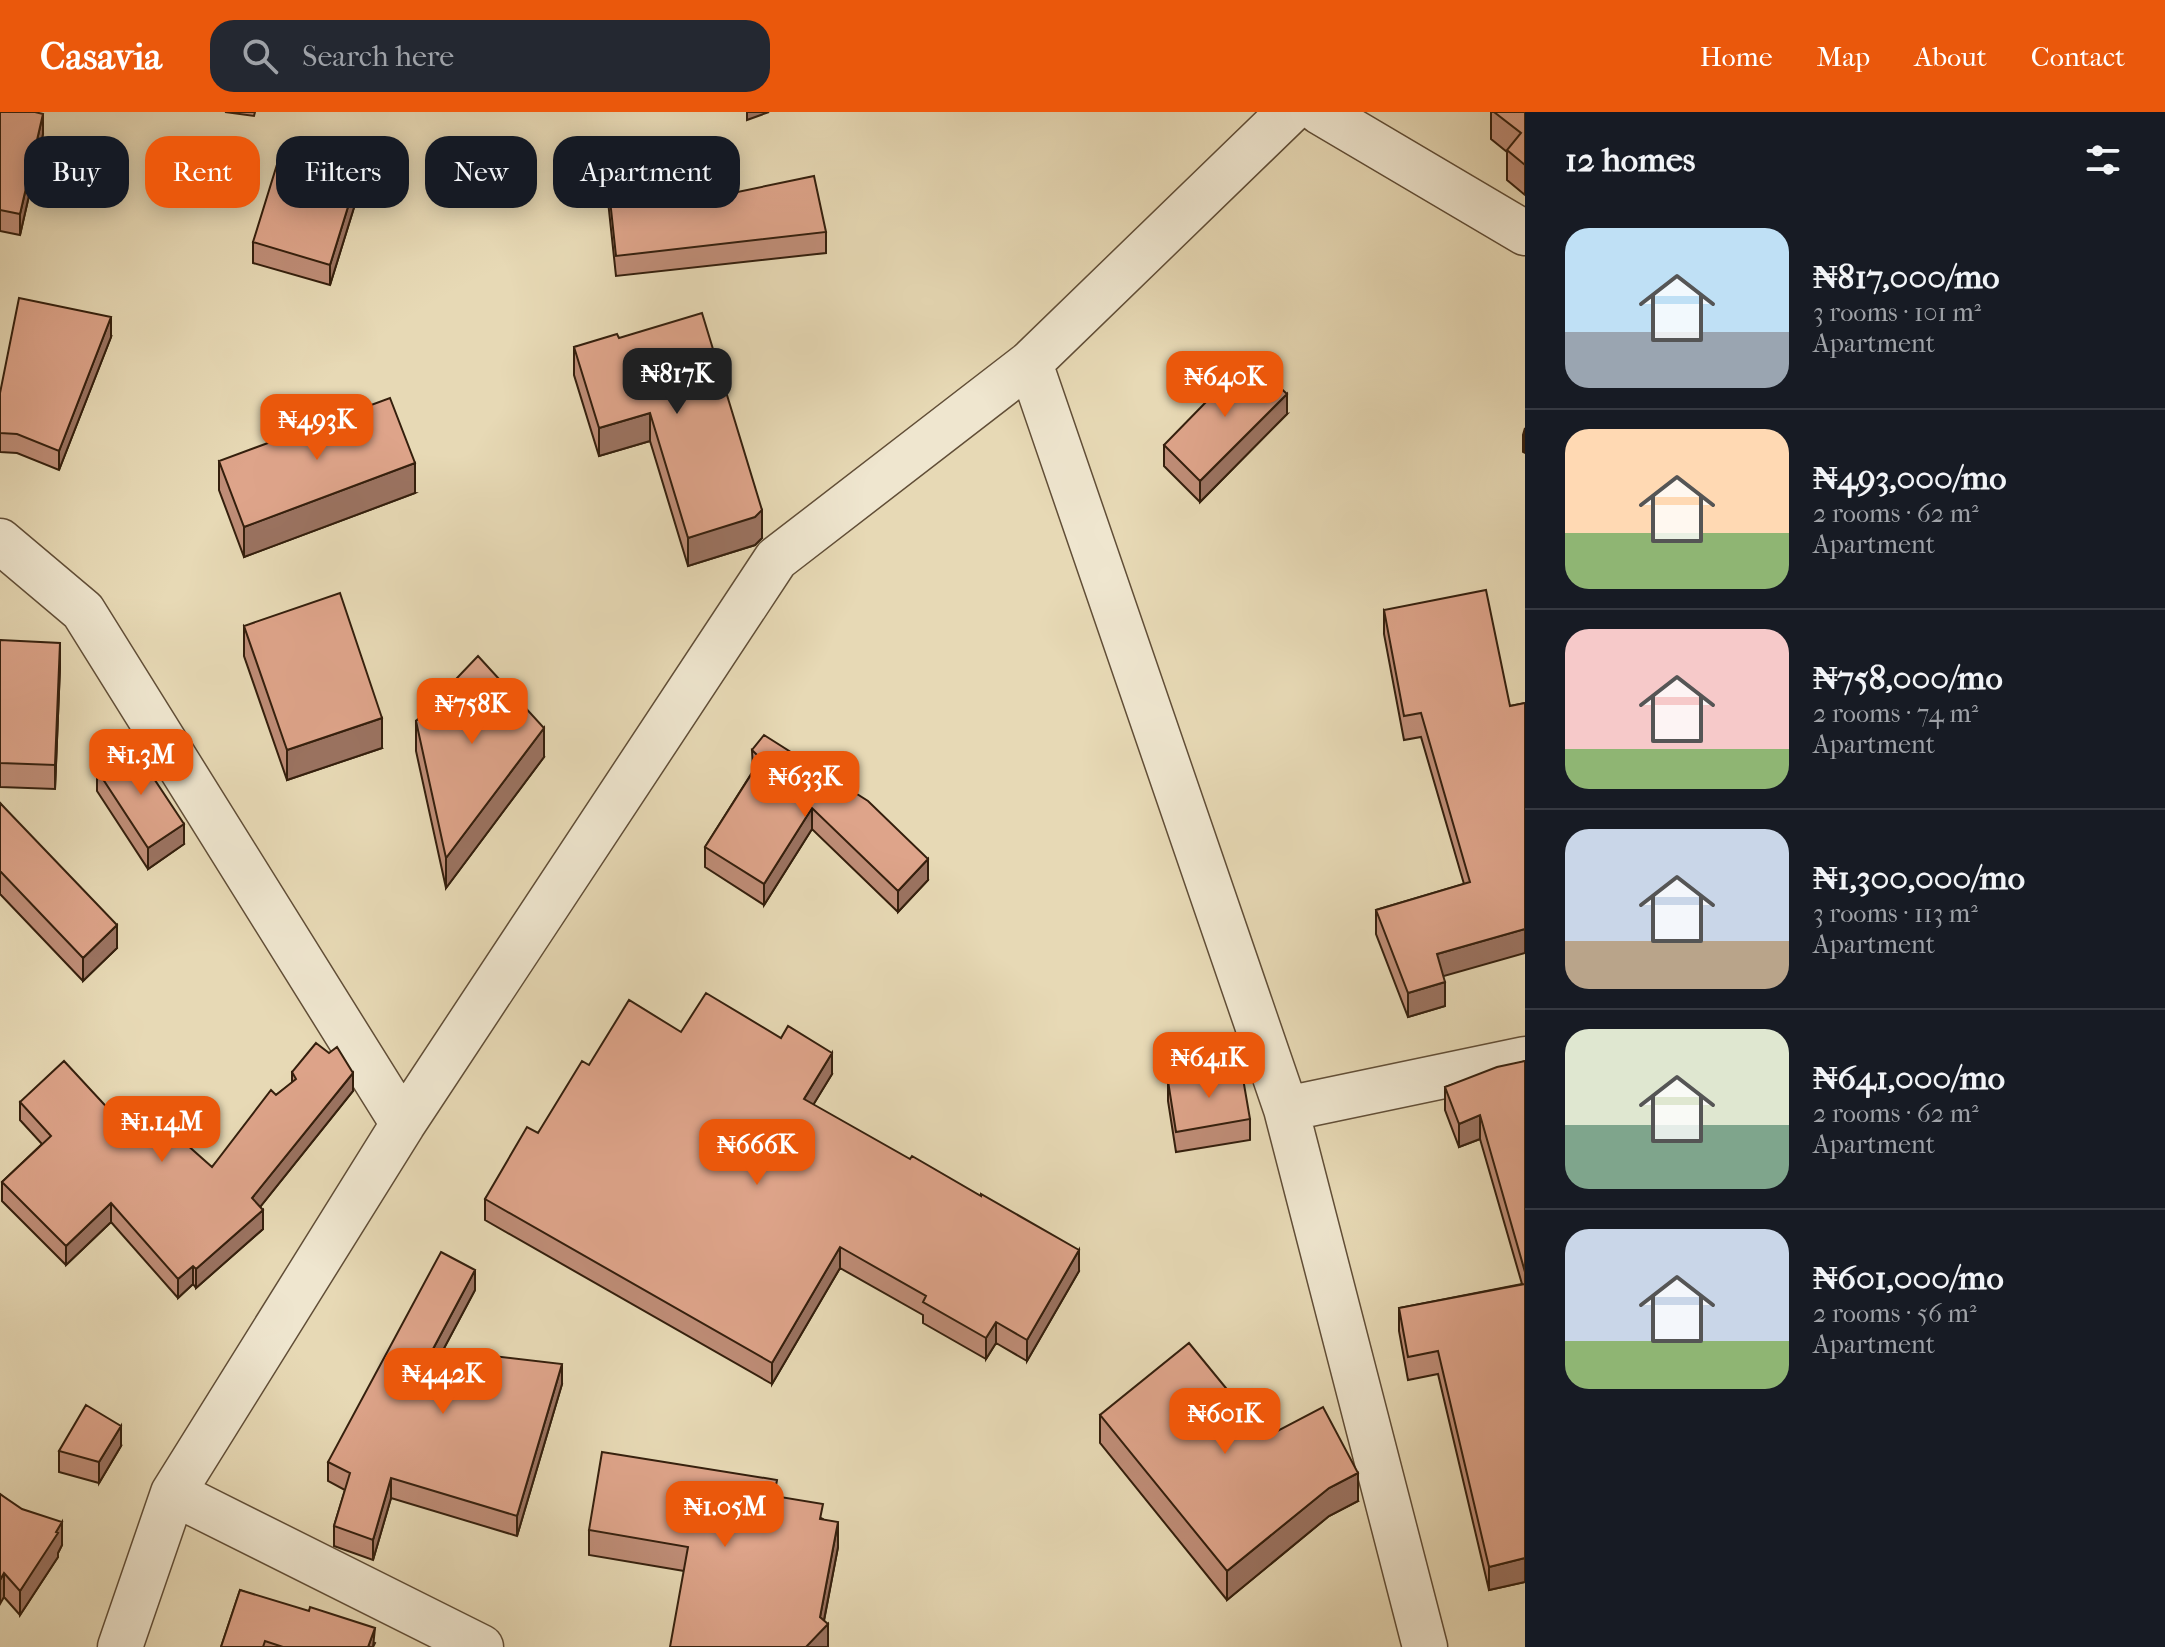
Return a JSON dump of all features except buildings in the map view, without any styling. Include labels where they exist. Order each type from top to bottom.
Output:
[{"type":"street","points":[[120,1647],[173,1493],[403,1124],[776,559],[1030,363],[1289,112]]},
{"type":"street","points":[[1320,112],[1525,233]]},
{"type":"street","points":[[1030,363],[1286,1109],[1425,1647]]},
{"type":"street","points":[[0,541],[83,611],[403,1124]]},
{"type":"street","points":[[1286,1109],[1525,1059]]},
{"type":"street","points":[[173,1493],[481,1647]]}]
